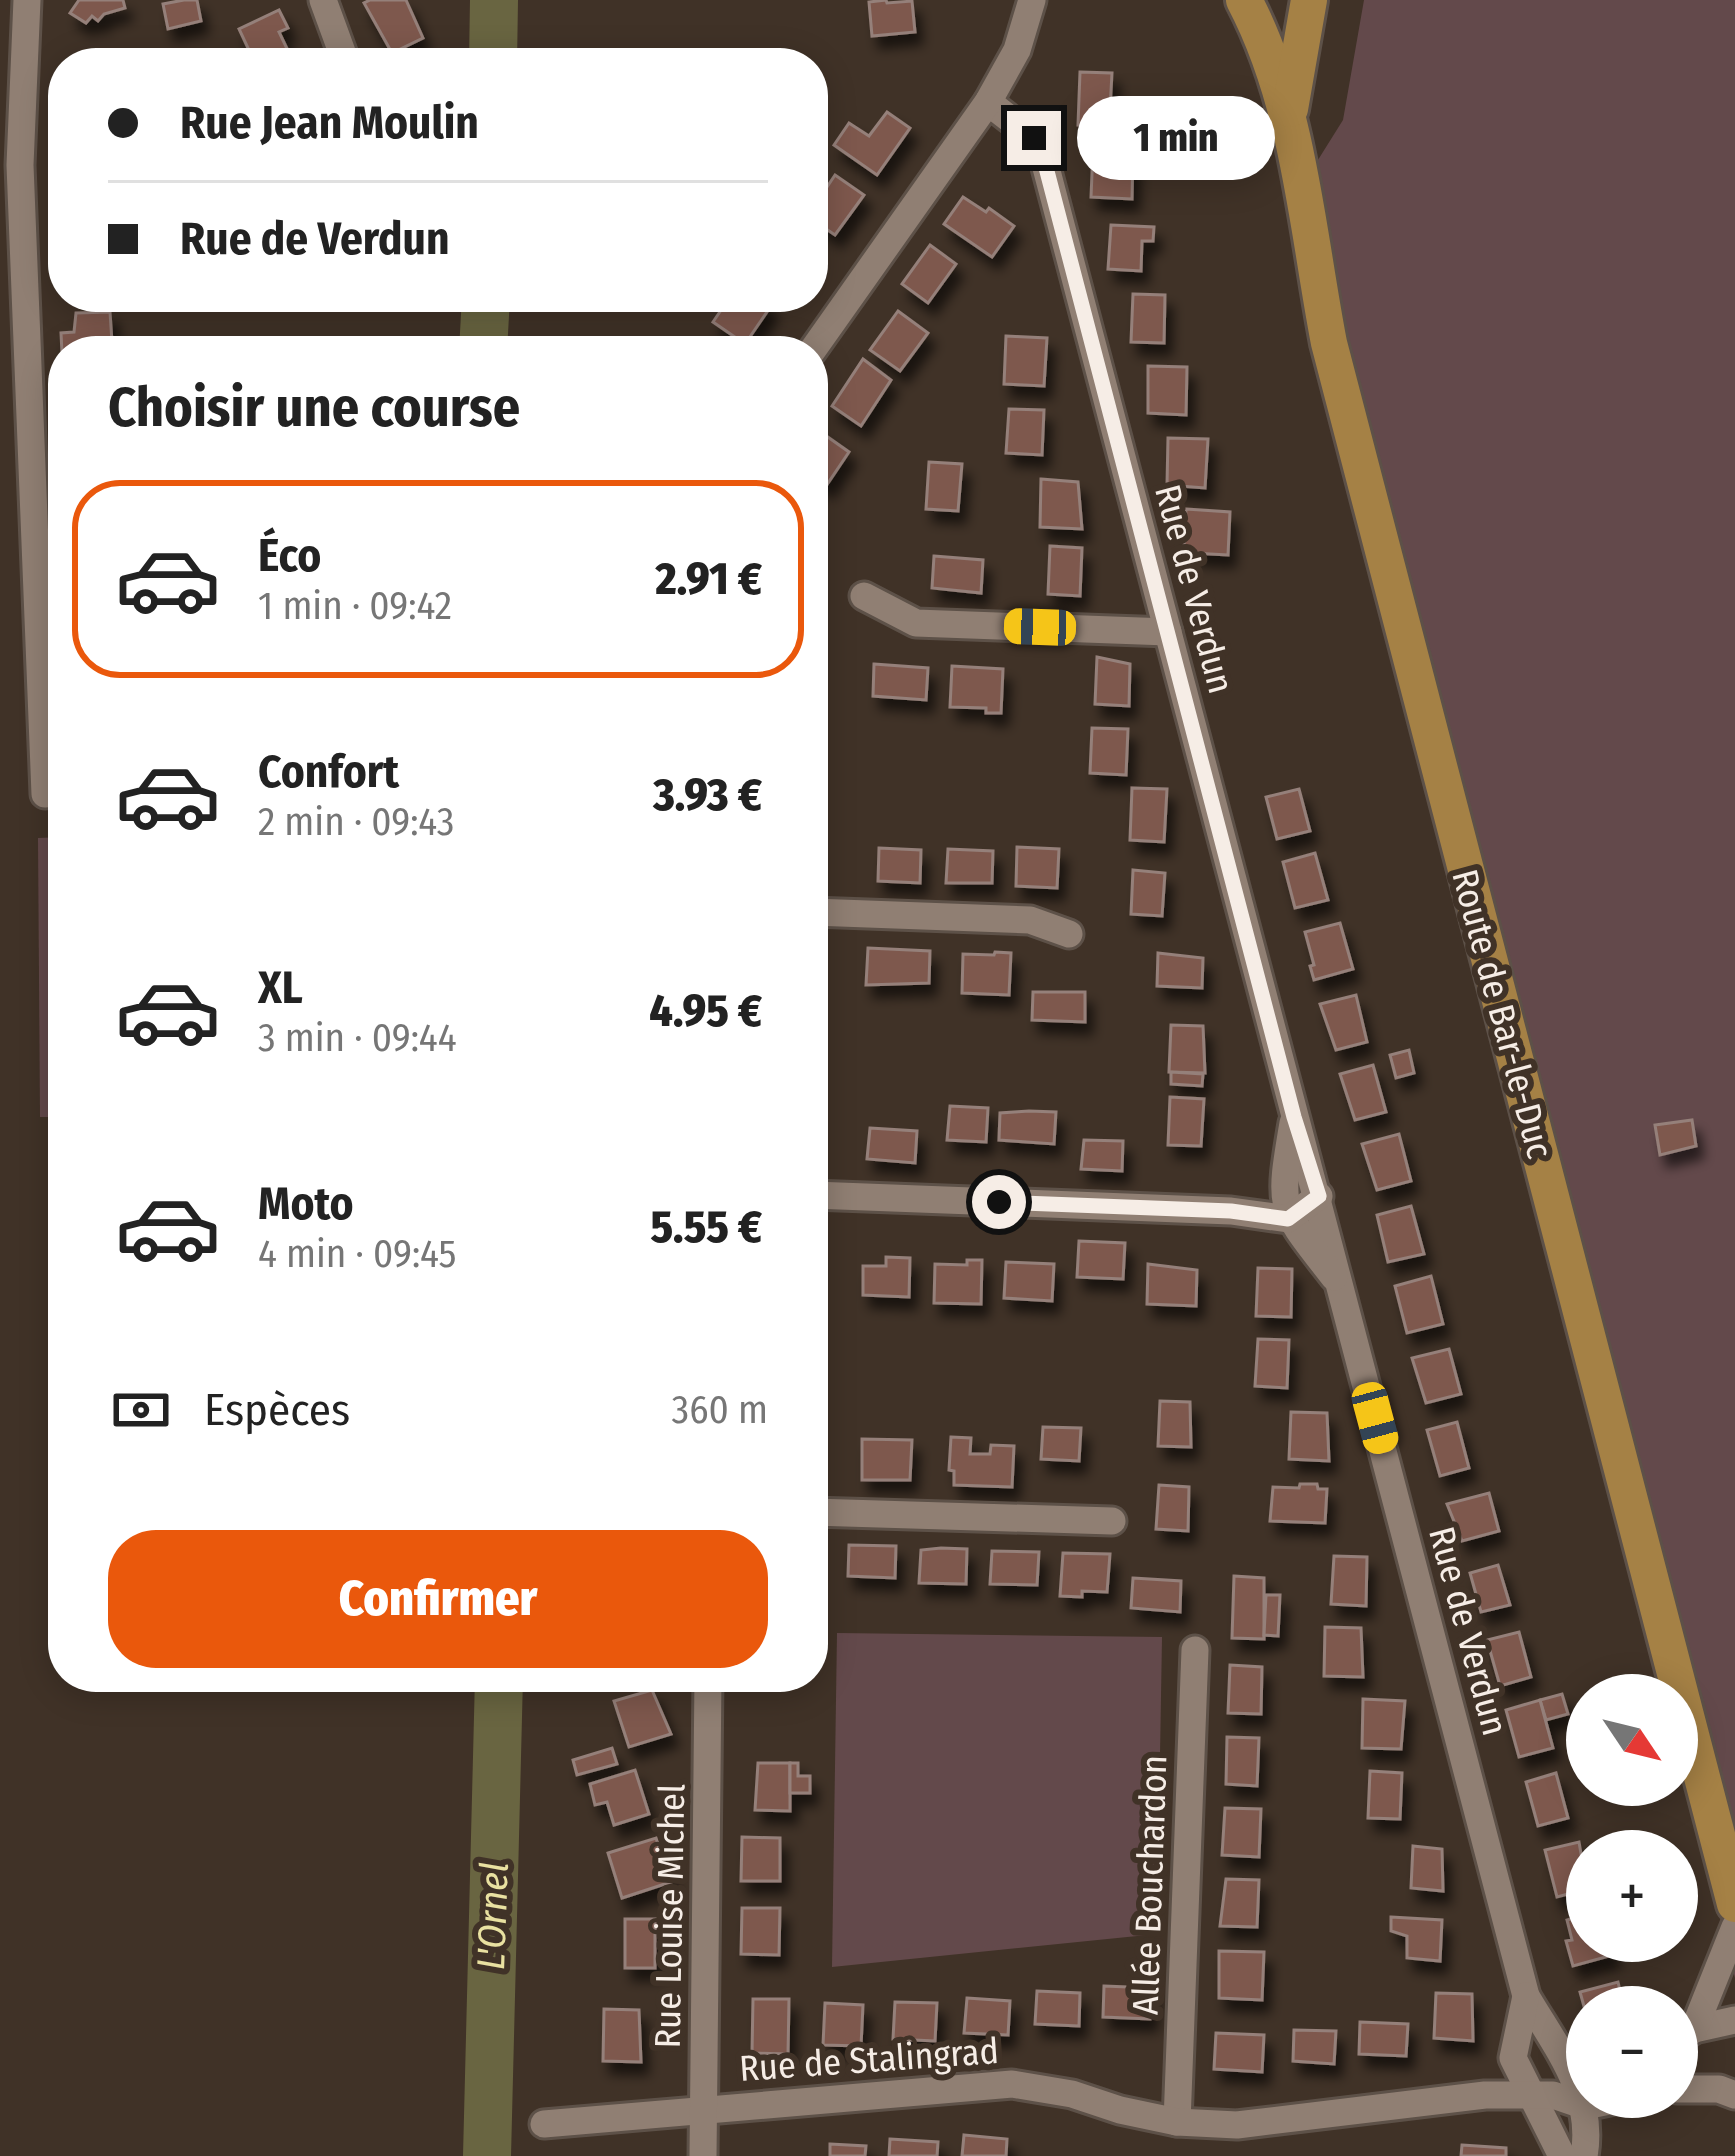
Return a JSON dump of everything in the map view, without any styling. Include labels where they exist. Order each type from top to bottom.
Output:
[{"type":"main road","name":"Route de Bar-le-Duc","points":[[1244,0],[1259,29],[1289,119],[1329,343],[1735,1904]]},
{"type":"main road","name":"Route de Bar-le-Duc","points":[[1289,119],[1309,0]]},
{"type":"street","points":[[27,0],[20,165],[45,794]]},
{"type":"street","points":[[323,0],[341,48]]},
{"type":"street","points":[[823,336],[988,102],[1017,50],[1032,0]]},
{"type":"street","name":"Rue de Verdun","points":[[988,102],[1034,138],[1043,156],[1526,1996],[1566,2091],[1562,2156]]},
{"type":"street","points":[[864,596],[916,622],[1168,632]]},
{"type":"street","points":[[828,913],[1030,920],[1069,934]]},
{"type":"street","name":"Rue de Verdun","points":[[1294,1117],[1282,1190],[1288,1219],[1340,1285]]},
{"type":"street","points":[[1231,1211],[1282,1190],[1319,1196]]},
{"type":"street","points":[[828,1197],[1231,1211],[1288,1219],[1319,1196]]},
{"type":"street","points":[[828,1512],[1112,1521]]},
{"type":"street","name":"Allée Bouchardon","points":[[1177,2122],[1195,1649]]},
{"type":"street","name":"Rue Louise Michel","points":[[703,2156],[709,1692]]},
{"type":"street","points":[[1698,2007],[1735,1927]]},
{"type":"street","name":"Rue de Verdun","points":[[1526,1996],[1513,2058],[1566,2091]]},
{"type":"street","points":[[1698,2031],[1735,2020]]},
{"type":"street","name":"Rue de Stalingrad","points":[[544,2124],[1012,2084],[1072,2094],[1177,2122],[1237,2125],[1485,2095],[1566,2091]]},
{"type":"street","points":[[1698,2089],[1729,2089]]},
{"type":"street","name":"Rue de Verdun","points":[[1581,2118],[1588,2130],[1583,2156]]},
{"type":"shaded area","points":[[1364,0],[1735,0],[1735,1978],[1691,1806],[1698,1806],[1698,1674],[1658,1674],[1286,211],[1343,120]]},
{"type":"shaded area","points":[[38,838],[48,838],[48,1117],[40,1117]]},
{"type":"shaded area","points":[[837,1633],[1162,1637],[1157,1934],[832,1967]]},
{"type":"building","points":[[79,0],[123,0],[125,8],[104,14],[98,21],[92,16],[86,23],[70,13]]},
{"type":"building","points":[[197,0],[201,21],[168,29],[163,4]]},
{"type":"building","points":[[406,0],[423,38],[402,48],[389,48],[364,3]]},
{"type":"building","points":[[912,1],[915,32],[872,36],[869,2]]},
{"type":"building","points":[[279,10],[288,28],[279,32],[287,48],[248,48],[239,29]]},
{"type":"building","points":[[1080,72],[1112,73],[1109,127],[1078,125]]},
{"type":"building","points":[[887,112],[910,128],[877,175],[834,145],[849,123],[869,136]]},
{"type":"building","points":[[1093,150],[1133,152],[1132,199],[1091,197]]},
{"type":"building","points":[[835,175],[864,195],[835,235],[828,230],[828,186]]},
{"type":"building","points":[[963,197],[1014,226],[992,257],[944,224]]},
{"type":"building","points":[[1111,225],[1154,227],[1153,241],[1142,241],[1141,271],[1108,269]]},
{"type":"building","points":[[930,245],[956,264],[928,303],[902,284]]},
{"type":"building","points":[[1133,294],[1165,295],[1164,343],[1131,342]]},
{"type":"building","points":[[898,311],[928,333],[900,371],[870,350]]},
{"type":"building","points":[[110,312],[112,336],[61,336],[74,332],[76,313]]},
{"type":"building","points":[[720,312],[767,312],[750,336],[733,336],[713,322]]},
{"type":"building","points":[[1006,336],[1047,338],[1044,386],[1004,384]]},
{"type":"building","points":[[863,359],[891,380],[861,426],[832,406]]},
{"type":"building","points":[[1148,366],[1187,367],[1186,415],[1148,413]]},
{"type":"building","points":[[1009,409],[1044,410],[1042,455],[1006,453]]},
{"type":"building","points":[[828,437],[849,452],[828,483]]},
{"type":"building","points":[[1168,438],[1208,439],[1205,488],[1167,485]]},
{"type":"building","points":[[929,462],[962,464],[958,511],[926,509]]},
{"type":"building","points":[[1041,479],[1078,482],[1082,529],[1040,527]]},
{"type":"building","points":[[1186,509],[1230,512],[1228,555],[1192,553],[1192,548],[1184,547]]},
{"type":"building","points":[[1050,546],[1082,548],[1080,596],[1048,594]]},
{"type":"building","points":[[934,556],[983,560],[981,593],[932,588]]},
{"type":"building","points":[[1097,657],[1130,664],[1129,706],[1095,704]]},
{"type":"building","points":[[874,664],[928,668],[926,700],[873,696]]},
{"type":"building","points":[[952,666],[1003,669],[1001,713],[950,707]]},
{"type":"building","points":[[1092,728],[1128,729],[1126,775],[1090,773]]},
{"type":"building","points":[[1132,788],[1167,789],[1164,842],[1130,840]]},
{"type":"building","points":[[1299,789],[1310,831],[1277,839],[1266,797]]},
{"type":"building","points":[[1017,847],[1059,849],[1057,888],[1016,886]]},
{"type":"building","points":[[879,848],[921,850],[920,883],[878,881]]},
{"type":"building","points":[[948,849],[993,851],[992,883],[946,883]]},
{"type":"building","points":[[1315,853],[1328,900],[1295,908],[1283,862]]},
{"type":"building","points":[[1133,870],[1165,873],[1162,916],[1131,914]]},
{"type":"building","points":[[1340,923],[1353,969],[1314,980],[1305,932]]},
{"type":"building","points":[[868,948],[930,951],[929,983],[866,985]]},
{"type":"building","points":[[1011,953],[1009,995],[962,993],[963,954]]},
{"type":"building","points":[[1158,953],[1203,958],[1202,988],[1157,986]]},
{"type":"building","points":[[1033,992],[1085,992],[1085,1022],[1032,1020]]},
{"type":"building","points":[[1356,995],[1367,1042],[1336,1050],[1320,1004]]},
{"type":"building","points":[[1171,1025],[1203,1026],[1205,1073],[1169,1072]]},
{"type":"building","points":[[1409,1050],[1414,1073],[1396,1078],[1390,1055]]},
{"type":"building","points":[[1373,1065],[1386,1112],[1355,1120],[1340,1074]]},
{"type":"building","points":[[1171,1072],[1203,1074],[1202,1086],[1171,1084]]},
{"type":"building","points":[[1170,1097],[1204,1099],[1201,1146],[1168,1145]]},
{"type":"building","points":[[950,1106],[988,1108],[986,1142],[947,1140]]},
{"type":"building","points":[[1056,1112],[1054,1144],[999,1140],[1000,1113]]},
{"type":"building","points":[[1692,1120],[1696,1146],[1660,1155],[1655,1125]]},
{"type":"building","points":[[870,1128],[917,1131],[915,1163],[867,1159]]},
{"type":"building","points":[[1399,1134],[1411,1181],[1377,1190],[1362,1144]]},
{"type":"building","points":[[1084,1140],[1123,1141],[1122,1171],[1081,1169]]},
{"type":"building","points":[[1411,1206],[1424,1254],[1388,1262],[1377,1215]]},
{"type":"building","points":[[1079,1241],[1125,1243],[1123,1279],[1077,1277]]},
{"type":"building","points":[[886,1257],[910,1258],[909,1297],[863,1295],[863,1266],[886,1266]]},
{"type":"building","points":[[967,1260],[982,1260],[981,1304],[934,1303],[935,1264],[967,1265]]},
{"type":"building","points":[[1006,1262],[1054,1264],[1052,1301],[1004,1298]]},
{"type":"building","points":[[1148,1264],[1197,1270],[1196,1306],[1147,1304]]},
{"type":"building","points":[[1258,1268],[1292,1269],[1291,1317],[1256,1316]]},
{"type":"building","points":[[1431,1276],[1443,1324],[1407,1333],[1395,1286]]},
{"type":"building","points":[[1258,1339],[1289,1340],[1287,1388],[1255,1386]]},
{"type":"building","points":[[1449,1349],[1461,1394],[1426,1403],[1412,1358]]},
{"type":"building","points":[[1160,1401],[1190,1402],[1191,1447],[1158,1446]]},
{"type":"building","points":[[1291,1412],[1327,1413],[1329,1461],[1289,1459]]},
{"type":"building","points":[[1457,1422],[1469,1468],[1440,1476],[1427,1430]]},
{"type":"building","points":[[1043,1427],[1081,1428],[1079,1461],[1041,1459]]},
{"type":"building","points":[[951,1437],[971,1438],[970,1454],[990,1454],[991,1445],[1014,1446],[1012,1487],[954,1485],[954,1471],[949,1470]]},
{"type":"building","points":[[862,1439],[912,1440],[910,1480],[862,1480]]},
{"type":"building","points":[[1300,1484],[1327,1489],[1325,1523],[1270,1521],[1273,1487],[1299,1488]]},
{"type":"building","points":[[1159,1485],[1189,1487],[1188,1531],[1156,1529]]},
{"type":"building","points":[[1489,1493],[1499,1531],[1462,1541],[1447,1504]]},
{"type":"building","points":[[849,1545],[896,1546],[895,1578],[848,1576]]},
{"type":"building","points":[[967,1549],[966,1584],[919,1583],[921,1550]]},
{"type":"building","points":[[992,1551],[1039,1552],[1037,1585],[990,1584]]},
{"type":"building","points":[[1063,1553],[1110,1554],[1107,1592],[1060,1596]]},
{"type":"building","points":[[1334,1556],[1367,1557],[1366,1606],[1331,1604]]},
{"type":"building","points":[[1498,1565],[1510,1605],[1481,1612],[1470,1573]]},
{"type":"building","points":[[1234,1576],[1264,1578],[1264,1639],[1232,1638]]},
{"type":"building","points":[[1133,1578],[1181,1581],[1180,1612],[1131,1608]]},
{"type":"building","points":[[1266,1595],[1280,1595],[1278,1636],[1264,1635]]},
{"type":"building","points":[[1325,1627],[1361,1628],[1363,1677],[1324,1676]]},
{"type":"building","points":[[1519,1632],[1531,1677],[1500,1686],[1487,1640]]},
{"type":"building","points":[[1230,1665],[1262,1667],[1261,1714],[1228,1713]]},
{"type":"building","points":[[653,1692],[671,1734],[629,1747],[614,1701]]},
{"type":"building","points":[[1562,1694],[1566,1715],[1546,1720],[1540,1700]]},
{"type":"building","points":[[1363,1699],[1405,1701],[1401,1749],[1362,1748]]},
{"type":"building","points":[[1540,1700],[1553,1748],[1519,1757],[1506,1710]]},
{"type":"building","points":[[1227,1737],[1259,1738],[1257,1786],[1226,1784]]},
{"type":"building","points":[[612,1748],[617,1764],[577,1775],[573,1760]]},
{"type":"building","points":[[758,1763],[790,1763],[790,1811],[755,1810]]},
{"type":"building","points":[[790,1763],[798,1763],[798,1776],[810,1776],[810,1793],[790,1793]]},
{"type":"building","points":[[635,1770],[649,1814],[614,1825],[607,1802],[595,1805],[590,1784]]},
{"type":"building","points":[[1370,1771],[1402,1773],[1400,1819],[1368,1818]]},
{"type":"building","points":[[1556,1773],[1568,1818],[1538,1826],[1526,1782]]},
{"type":"building","points":[[1225,1808],[1261,1809],[1259,1857],[1222,1855]]},
{"type":"building","points":[[742,1837],[780,1838],[780,1881],[741,1881]]},
{"type":"building","points":[[656,1838],[671,1882],[622,1898],[608,1853]]},
{"type":"building","points":[[1566,1845],[1566,1895],[1557,1897],[1545,1850]]},
{"type":"building","points":[[1413,1846],[1442,1849],[1443,1891],[1411,1888]]},
{"type":"building","points":[[1226,1879],[1259,1880],[1257,1927],[1220,1926]]},
{"type":"building","points":[[742,1908],[780,1908],[779,1955],[741,1954]]},
{"type":"building","points":[[1391,1917],[1442,1920],[1440,1961],[1407,1958],[1407,1936],[1391,1931]]},
{"type":"building","points":[[625,1919],[655,1919],[655,1968],[625,1968]]},
{"type":"building","points":[[1219,1951],[1264,1952],[1262,2000],[1219,1998]]},
{"type":"building","points":[[1104,1986],[1152,1988],[1150,2019],[1103,2017]]},
{"type":"building","points":[[1037,1991],[1080,1993],[1079,2026],[1035,2024]]},
{"type":"building","points":[[1436,1993],[1472,1994],[1473,2041],[1434,2038]]},
{"type":"building","points":[[967,1998],[1010,2001],[1008,2035],[964,2033]]},
{"type":"building","points":[[753,1999],[789,1999],[788,2054],[752,2053]]},
{"type":"building","points":[[895,2002],[937,2003],[935,2041],[893,2039]]},
{"type":"building","points":[[825,2003],[863,2005],[861,2046],[823,2045]]},
{"type":"building","points":[[604,2009],[639,2010],[641,2062],[603,2061]]},
{"type":"building","points":[[1360,2022],[1408,2024],[1406,2056],[1359,2054]]},
{"type":"building","points":[[1294,2030],[1336,2031],[1334,2064],[1293,2061]]},
{"type":"building","points":[[1216,2033],[1264,2035],[1262,2072],[1214,2069]]},
{"type":"building","points":[[964,2135],[1007,2139],[1006,2156],[962,2156]]},
{"type":"building","points":[[890,2139],[938,2142],[937,2156],[889,2156]]},
{"type":"building","points":[[830,2144],[866,2146],[865,2156],[830,2156]]},
{"type":"building","points":[[1462,2145],[1506,2148],[1506,2156],[1461,2156]]},
{"type":"waterway","name":"L'Ornel","points":[[493,48],[494,0]]},
{"type":"waterway","name":"L'Ornel","points":[[484,336],[485,312]]},
{"type":"waterway","name":"L'Ornel","points":[[487,2156],[499,1692]]},
{"type":"route","points":[[999,1202],[1231,1211],[1288,1219],[1319,1196],[1294,1117],[1043,156],[1034,138]]}]
